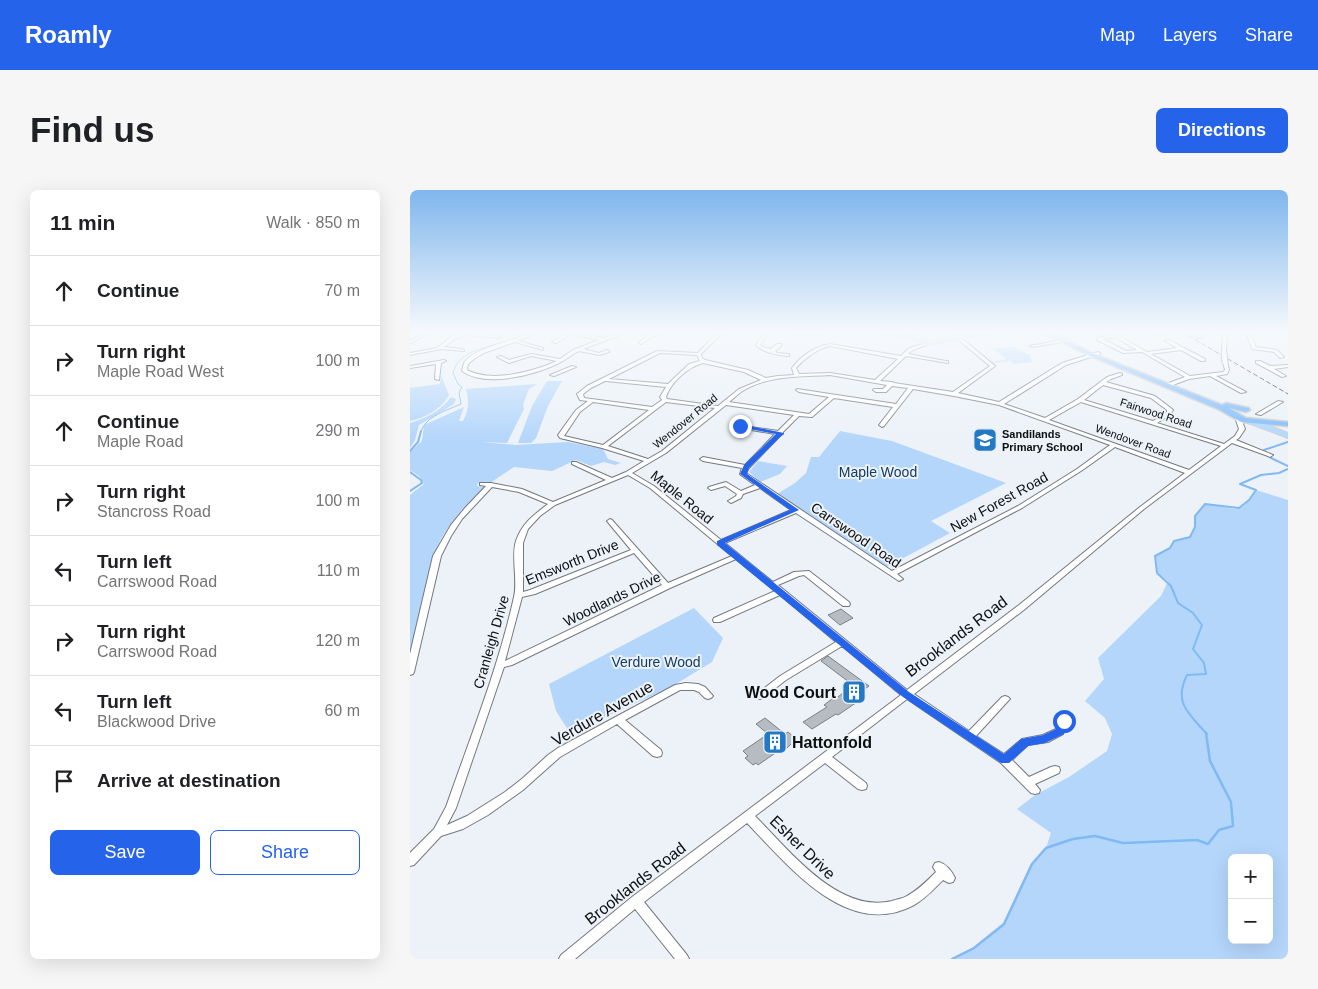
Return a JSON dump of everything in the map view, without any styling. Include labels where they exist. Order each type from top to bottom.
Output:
[{"type":"highway","points":[[1130,368],[1261,417],[1288,422]]},
{"type":"highway","points":[[1170,384],[1236,416],[1251,421],[1261,417]]},
{"type":"highway","points":[[1236,416],[1238,411],[1246,410]]},
{"type":"main road","points":[[1261,417],[1269,428]]},
{"type":"main road","points":[[1251,421],[1288,436]]},
{"type":"street","points":[[437,379],[440,368]]},
{"type":"street","points":[[464,368],[464,371],[469,375],[479,378],[511,378],[540,368]]},
{"type":"street","points":[[554,368],[560,371]]},
{"type":"street","points":[[552,375],[571,368]]},
{"type":"street","points":[[629,368],[581,391],[582,399],[654,409]]},
{"type":"street","points":[[665,400],[663,394],[688,368]]},
{"type":"street","points":[[731,368],[746,371],[764,380]]},
{"type":"street","points":[[794,368],[797,375]]},
{"type":"street","points":[[877,381],[891,368]]},
{"type":"street","points":[[954,394],[990,368]]},
{"type":"street","points":[[1000,404],[1058,368]]},
{"type":"street","points":[[1172,368],[1190,378]]},
{"type":"street","points":[[1170,384],[1226,371],[1226,368]]},
{"type":"street","points":[[1269,368],[1282,374]]},
{"type":"street","name":"Wendover Road","points":[[628,473],[650,461],[679,441],[741,390],[764,380],[797,375],[830,374],[892,383],[1000,404],[1188,472]]},
{"type":"street","points":[[1046,420],[1120,374]]},
{"type":"street","points":[[1211,375],[1243,392]]},
{"type":"street","points":[[606,380],[669,386]]},
{"type":"street","points":[[876,390],[884,391],[892,383]]},
{"type":"street","points":[[1103,383],[1153,397],[1170,410],[1155,422]]},
{"type":"street","points":[[882,425],[912,387]]},
{"type":"street","points":[[799,390],[897,406]]},
{"type":"street","points":[[724,403],[810,416],[833,396]]},
{"type":"street","points":[[593,400],[578,411],[561,435],[567,440],[604,447],[650,461]]},
{"type":"street","points":[[604,447],[665,400],[718,407]]},
{"type":"street","name":"Fairwood Road","points":[[1080,400],[1270,455]]},
{"type":"street","points":[[1261,417],[1280,402]]},
{"type":"street","points":[[704,459],[746,467],[798,414]]},
{"type":"street","points":[[1236,416],[1242,426]]},
{"type":"street","name":"Brooklands Road","points":[[565,959],[636,901],[1022,607],[1188,472],[1242,432],[1242,426],[1251,421]]},
{"type":"street","points":[[740,426],[781,433]]},
{"type":"street","name":"New Forest Road","points":[[892,574],[1020,507],[1079,470],[1114,445]]},
{"type":"street","points":[[574,463],[612,480]]},
{"type":"street","name":"Carrswood Road","points":[[746,467],[743,474],[759,486],[899,579]]},
{"type":"street","name":"Cranleigh Drive","points":[[410,861],[438,832],[451,808],[500,665],[519,595],[519,543],[521,535],[531,521],[553,504],[628,473]]},
{"type":"street","name":"Maple Road","points":[[628,473],[645,482],[906,694],[1005,760],[1032,786],[1055,770]]},
{"type":"street","points":[[482,484],[520,490],[553,504]]},
{"type":"street","points":[[711,488],[726,484],[740,494]]},
{"type":"street","points":[[410,672],[437,556],[443,542],[460,516],[490,485]]},
{"type":"street","points":[[731,501],[739,497],[740,494],[759,486]]},
{"type":"street","points":[[720,543],[796,510]]},
{"type":"street","points":[[610,521],[667,586]]},
{"type":"street","name":"Emsworth Drive","points":[[519,595],[532,592],[634,550]]},
{"type":"street","name":"Woodlands Drive","points":[[500,665],[509,663],[667,586],[736,557]]},
{"type":"street","points":[[772,585],[797,574],[806,573],[846,604]]},
{"type":"street","points":[[717,620],[780,592]]},
{"type":"street","points":[[760,696],[783,678],[842,642]]},
{"type":"street","name":"Verdure Avenue","points":[[438,832],[446,831],[462,823],[526,782],[559,752],[678,687],[690,685],[697,687],[708,696]]},
{"type":"street","points":[[969,737],[1005,699]]},
{"type":"street","points":[[619,720],[657,753]]},
{"type":"street","points":[[1005,760],[1025,742],[1045,739],[1060,732],[1064,721]]},
{"type":"street","points":[[825,757],[862,786]]},
{"type":"street","name":"Esher Drive","points":[[748,816],[816,883],[830,894],[851,904],[869,908],[899,906],[921,893],[944,872]]},
{"type":"street","points":[[636,901],[683,959]]},
{"type":"green space","points":[[441,375],[449,395],[446,400],[432,412],[410,421],[410,388],[440,384]]},
{"type":"green space","points":[[547,381],[562,381],[548,406],[536,438],[531,443],[518,443],[532,406]]},
{"type":"green space","points":[[537,384],[529,389],[523,405],[524,409],[507,443],[481,442],[516,445],[568,442],[603,449],[608,459],[621,463],[615,465],[604,462],[591,466],[576,460],[552,471],[514,467],[490,483],[478,483],[477,486],[484,487],[483,490],[458,515],[438,545],[410,658],[410,495],[424,484],[419,476],[410,470],[410,452],[422,441],[424,425],[464,407],[459,421],[463,421],[468,405],[466,389]]},
{"type":"green space","points":[[451,397],[456,399],[454,404],[419,425],[415,440],[410,448],[410,423],[433,413]]},
{"type":"green space","name":"Maple Wood","points":[[840,431],[892,441],[1006,483],[931,521],[950,533],[885,568],[777,494],[795,483],[806,473],[811,457],[819,457]]},
{"type":"green space","points":[[758,461],[787,466],[780,474],[760,482],[749,472]]},
{"type":"green space","points":[[1256,490],[1288,500],[1288,959],[952,959],[974,948],[1004,924],[1032,864],[1046,848],[1051,833],[1017,809],[1035,795],[1069,777],[1107,751],[1112,734],[1105,718],[1085,701],[1104,679],[1098,658],[1161,596],[1168,581],[1157,573],[1155,556],[1170,548],[1174,541],[1190,537],[1195,527],[1195,516],[1205,504],[1234,509],[1244,505]]},
{"type":"green space","name":"Verdure Wood","points":[[694,608],[723,638],[712,662],[671,687],[570,733],[556,711],[549,684]]},
{"type":"building","points":[[841,609],[853,618],[840,625],[828,615]]},
{"type":"building","name":"Wood Court","points":[[828,656],[869,686],[862,691],[866,696],[838,715],[836,714],[812,729],[803,722],[827,707],[824,705],[832,699],[834,700],[853,685],[821,661]]},
{"type":"building","name":"Hattonfold","points":[[765,718],[785,734],[788,732],[796,739],[786,749],[784,747],[758,765],[756,763],[753,765],[745,758],[748,756],[743,751],[768,734],[756,724]]},
{"type":"waterway","points":[[421,432],[423,426],[432,418],[461,404],[459,393],[462,387],[458,384],[453,373],[455,368]]},
{"type":"waterway","points":[[410,451],[418,442],[421,431]]},
{"type":"waterway","points":[[1264,450],[1288,442]]},
{"type":"waterway","points":[[1271,458],[1288,466]]},
{"type":"waterway","points":[[1207,734],[1189,714],[1182,701],[1183,685],[1187,675],[1206,674],[1204,663],[1193,649],[1202,625],[1193,613],[1178,603],[1171,586],[1157,573],[1155,556],[1170,548],[1174,541],[1190,537],[1195,527],[1195,516],[1205,504],[1239,508],[1249,500],[1256,490],[1240,484],[1261,475],[1279,473],[1288,469]]},
{"type":"waterway","points":[[410,472],[421,480],[422,483],[410,491]]},
{"type":"waterway","points":[[952,959],[974,948],[1004,924],[1032,864],[1046,848],[1073,839],[1095,836],[1123,843],[1197,840],[1208,844],[1219,830],[1233,826],[1231,802],[1210,761],[1206,733]]},
{"type":"railway","points":[[1243,368],[1288,394]]},
{"type":"place","name":"Sandilands Primary School","points":[[985,440]]},
{"type":"place","name":"Wood Court","points":[[854,692]]},
{"type":"place","name":"Hattonfold","points":[[775,742]]},
{"type":"route","points":[[740,426],[781,433],[746,467],[743,474],[796,510],[720,543],[906,694],[1005,760],[1025,742],[1034,739],[1045,739],[1060,732],[1064,721]]}]
